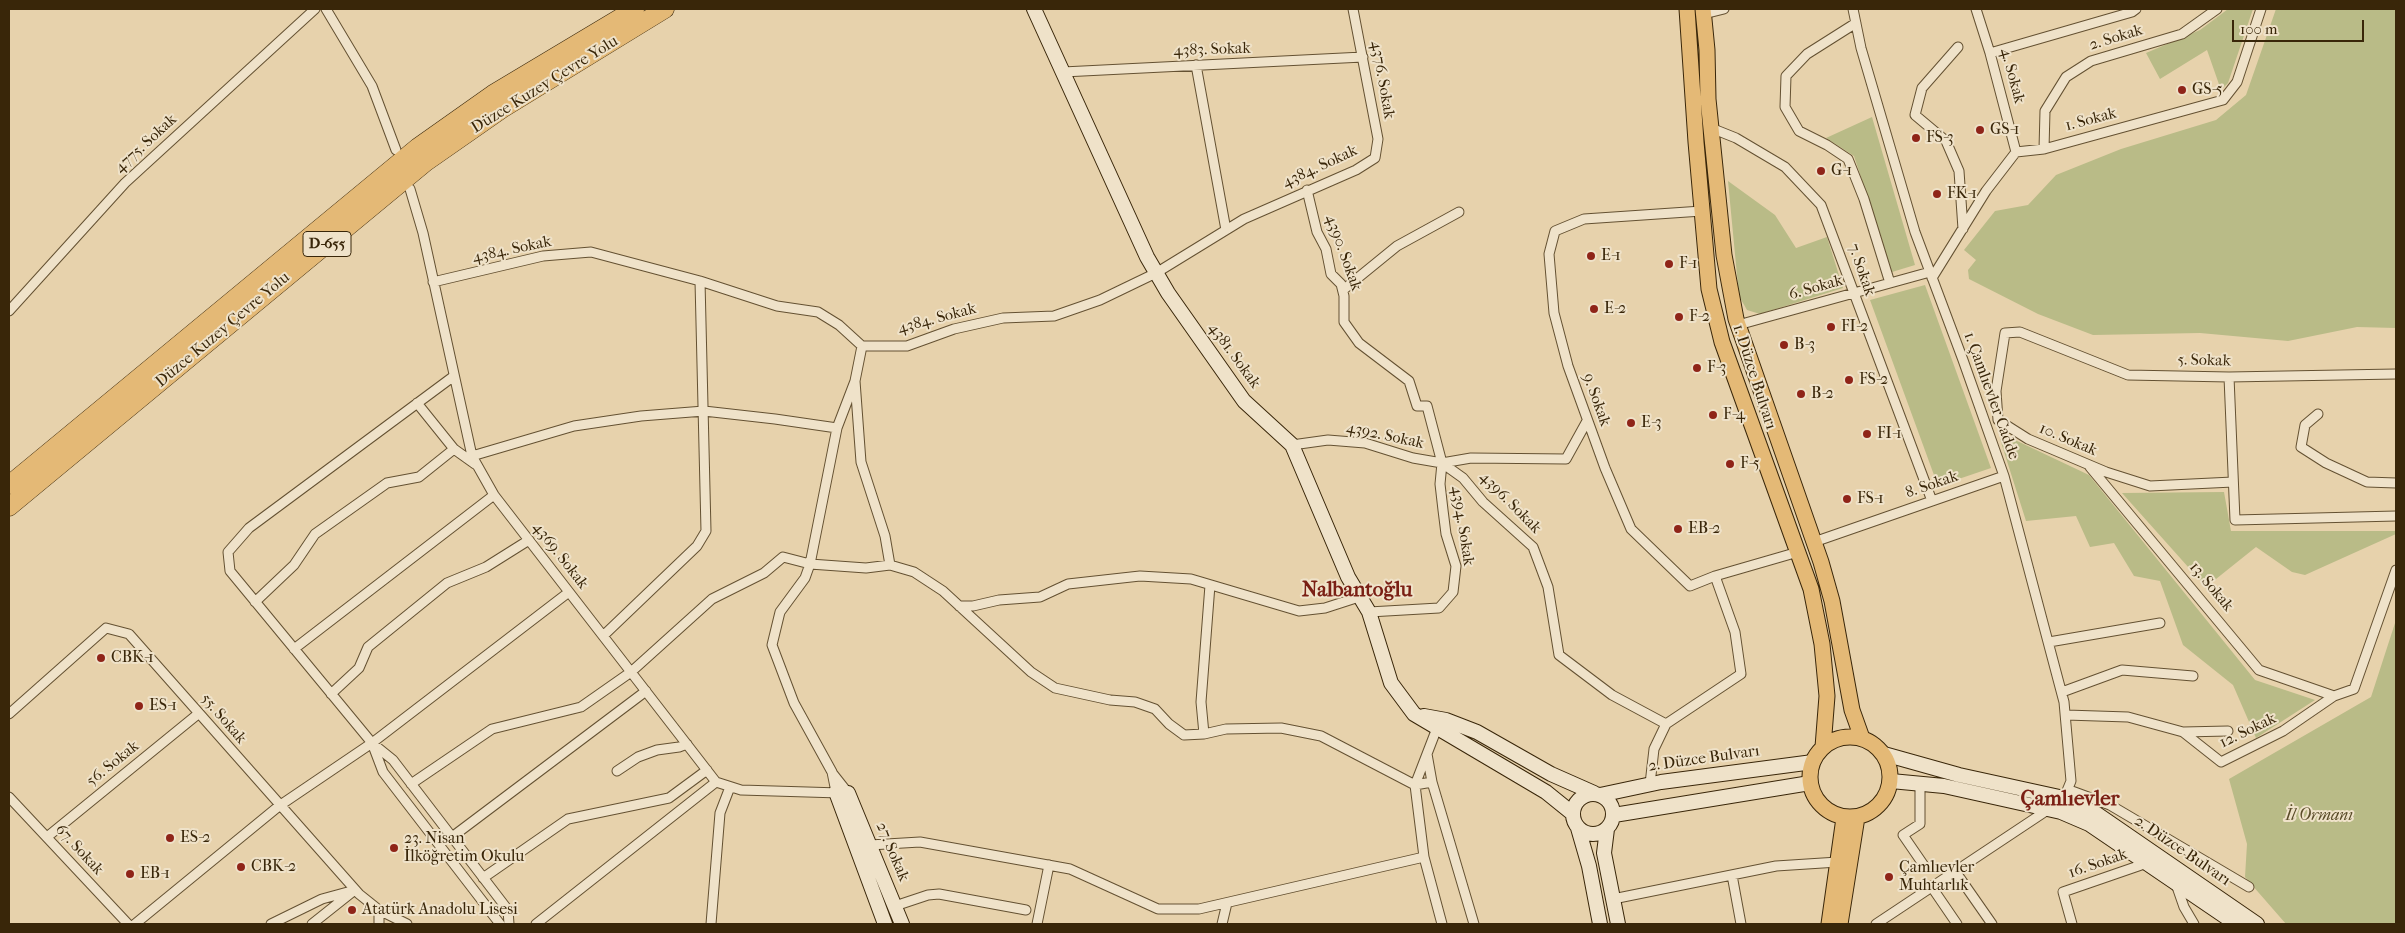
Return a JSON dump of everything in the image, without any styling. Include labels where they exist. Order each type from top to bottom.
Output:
[{"type":"highway","name":"Düzce Kuzey Çevre Yolu","points":[[9,485],[418,147],[493,94],[639,16],[665,9]]},
{"type":"highway","points":[[639,16],[670,9]]},
{"type":"highway","name":"Düzce Kuzey Çevre Yolu","points":[[9,506],[426,162],[639,16]]},
{"type":"main road","name":"1. Düzce Bulvarı","points":[[1687,9],[1709,289],[1722,342],[1811,590],[1822,644],[1826,696],[1823,747]]},
{"type":"main road","name":"1. Düzce Bulvarı","points":[[1703,11],[1711,128],[1724,255],[1738,325],[1814,542],[1832,601],[1852,710],[1862,738]]},
{"type":"main road","points":[[1841,738],[1862,738],[1874,744],[1884,754],[1890,767],[1891,781],[1887,794],[1880,805],[1870,813],[1850,817],[1832,814],[1821,806],[1814,795],[1810,783],[1813,762],[1823,747],[1841,738]]},
{"type":"main road","points":[[1829,924],[1838,862],[1850,817]]},
{"type":"main road","points":[[1840,924],[1850,817]]},
{"type":"street","name":"4775. Sokak","points":[[9,311],[125,183],[315,9]]},
{"type":"street","points":[[326,9],[372,86],[396,150]]},
{"type":"street","name":"4381. Sokak","points":[[1034,9],[1156,273],[1244,401],[1292,445],[1359,597],[1369,612],[1391,683],[1414,714],[1441,724]]},
{"type":"street","name":"4376. Sokak","points":[[1353,9],[1378,139],[1375,158]]},
{"type":"street","points":[[1703,11],[1724,9]]},
{"type":"street","name":"1. Çamlıevler Cadde","points":[[1854,9],[1861,48],[1915,232],[2004,476],[2049,642],[2066,715],[2071,781],[2066,794]]},
{"type":"street","name":"4. Sokak","points":[[1976,9],[1990,53],[2016,152]]},
{"type":"street","points":[[1990,53],[2132,12],[2136,9]]},
{"type":"street","name":"2. Sokak","points":[[2044,148],[2045,110],[2066,77],[2091,61],[2182,34],[2217,9]]},
{"type":"street","name":"1. Sokak","points":[[2016,152],[2044,148],[2223,100],[2237,82],[2261,9]]},
{"type":"street","points":[[1856,23],[1807,54],[1786,76],[1785,107],[1799,131],[1828,145],[1848,159],[1864,199],[1890,283]]},
{"type":"street","points":[[1958,47],[1922,88],[1915,115],[1946,141],[1956,163],[1959,171],[1963,229]]},
{"type":"street","name":"4383. Sokak","points":[[1063,72],[1363,57]]},
{"type":"street","points":[[1196,65],[1226,230]]},
{"type":"street","name":"7. Sokak","points":[[1711,128],[1736,138],[1785,167],[1821,205],[1932,501]]},
{"type":"street","points":[[1931,275],[1963,229],[1986,191],[2016,152]]},
{"type":"street","name":"4384. Sokak","points":[[433,282],[543,256],[591,252],[700,280],[777,306],[818,312],[838,325],[862,346],[908,346],[954,329],[1003,318],[1054,316],[1100,300],[1156,273],[1244,219],[1356,170],[1375,158]]},
{"type":"street","name":"4369. Sokak","points":[[410,189],[423,233],[472,456],[494,495],[716,782]]},
{"type":"street","name":"4390. Sokak","points":[[1307,190],[1317,232],[1326,249],[1331,274],[1341,284],[1343,290],[1344,322],[1358,343],[1409,381],[1417,406],[1427,406],[1442,463]]},
{"type":"street","name":"9. Sokak","points":[[1702,211],[1584,219],[1556,231],[1549,254],[1554,313],[1568,366],[1605,468],[1631,528],[1690,586],[1715,576],[1798,552]]},
{"type":"street","points":[[1343,290],[1397,246],[1459,212]]},
{"type":"street","name":"6. Sokak","points":[[1738,325],[1890,283],[1931,275]]},
{"type":"street","points":[[603,636],[697,546],[706,531],[700,280]]},
{"type":"street","name":"5. Sokak","points":[[1998,420],[1996,391],[2005,333],[2020,332],[2128,375],[2229,377],[2396,374]]},
{"type":"street","points":[[862,346],[855,381],[837,428],[810,564],[805,578],[780,612],[772,645],[794,703],[842,793],[885,924]]},
{"type":"street","points":[[454,376],[249,528],[228,552],[230,571],[372,743],[393,760],[508,910],[509,924]]},
{"type":"street","points":[[2229,377],[2235,520],[2396,516]]},
{"type":"street","points":[[855,381],[861,462],[885,536],[890,565]]},
{"type":"street","points":[[417,403],[454,449],[478,466]]},
{"type":"street","points":[[472,456],[574,426],[641,416],[704,411],[837,428]]},
{"type":"street","points":[[2318,414],[2305,425],[2301,447],[2326,464],[2366,482],[2396,483]]},
{"type":"street","points":[[1985,423],[1998,420]]},
{"type":"street","name":"10. Sokak","points":[[1998,420],[2028,439],[2088,464],[2150,486],[2233,482]]},
{"type":"street","points":[[1442,463],[1471,458],[1566,459],[1588,421]]},
{"type":"street","name":"4392. Sokak","points":[[1292,445],[1328,440],[1365,444],[1413,458],[1442,463]]},
{"type":"street","points":[[255,602],[294,565],[315,534],[387,483],[419,478],[454,449]]},
{"type":"street","name":"4394. Sokak","points":[[1369,612],[1439,608],[1453,592],[1456,566],[1446,534],[1442,510],[1440,484],[1442,463]]},
{"type":"street","name":"4396. Sokak","points":[[1442,463],[1463,478],[1483,502],[1533,547],[1548,587],[1559,656],[1612,695],[1666,724]]},
{"type":"street","name":"13. Sokak","points":[[2088,464],[2259,670],[2334,696]]},
{"type":"street","name":"8. Sokak","points":[[1814,542],[2004,476]]},
{"type":"street","points":[[294,649],[494,495]]},
{"type":"street","points":[[331,694],[359,668],[368,647],[447,583],[486,567],[529,540]]},
{"type":"street","points":[[411,784],[492,729],[581,707],[631,672],[712,600],[764,573],[783,557],[810,564],[866,568],[890,565],[914,572],[943,592],[1031,672],[1055,688],[1110,700],[1135,702],[1155,709],[1169,724],[1184,735],[1204,734],[1226,729],[1280,728],[1321,736],[1415,785],[1432,782]]},
{"type":"street","name":"12. Sokak","points":[[2066,715],[2128,717],[2183,732],[2221,762],[2284,731],[2334,696],[2354,689],[2396,570]]},
{"type":"street","points":[[959,606],[973,606],[999,600],[1040,597],[1068,584],[1140,576],[1191,579],[1299,612],[1325,608],[1359,597]]},
{"type":"street","points":[[1650,784],[1654,749],[1666,724],[1741,674],[1735,632],[1715,576]]},
{"type":"street","points":[[1204,734],[1200,702],[1210,585]]},
{"type":"street","points":[[135,924],[279,806],[372,743],[569,592]]},
{"type":"street","points":[[2049,642],[2160,623]]},
{"type":"street","name":"55. Sokak","points":[[9,714],[106,628],[129,634],[355,890],[379,910],[407,924]]},
{"type":"street","points":[[2062,692],[2122,670],[2193,676]]},
{"type":"street","points":[[452,837],[646,691]]},
{"type":"street","name":"56. Sokak","points":[[47,838],[198,714]]},
{"type":"street","points":[[1441,724],[1426,754],[1415,785],[1424,857],[1442,924]]},
{"type":"street","points":[[1441,724],[1477,732],[1551,774],[1597,794],[1610,802],[1614,815],[1607,829],[1604,854],[1618,924]]},
{"type":"street","points":[[1441,724],[1546,792],[1572,813],[1589,866],[1600,924]]},
{"type":"street","points":[[2183,732],[2228,732]]},
{"type":"street","points":[[372,743],[383,772],[500,924]]},
{"type":"street","points":[[617,771],[638,757],[657,750],[680,748],[687,744]]},
{"type":"street","points":[[1426,754],[1432,782],[1474,924]]},
{"type":"street","name":"2. Düzce Bulvarı","points":[[1884,754],[1959,775],[2066,794],[2257,924]]},
{"type":"street","name":"2. Düzce Bulvarı","points":[[1597,794],[1650,784],[1813,762]]},
{"type":"street","points":[[483,878],[568,819],[669,798],[707,770]]},
{"type":"street","name":"2. Düzce Bulvarı","points":[[1891,781],[1944,786],[2061,812],[2089,824],[2236,924]]},
{"type":"street","points":[[536,924],[716,782],[740,790],[842,793]]},
{"type":"street","points":[[1614,815],[1810,783]]},
{"type":"street","points":[[1920,784],[1920,824],[1903,835],[1925,868]]},
{"type":"street","points":[[711,924],[720,813],[730,787]]},
{"type":"street","name":"27. Sokak","points":[[842,793],[870,845],[902,924]]},
{"type":"street","points":[[1572,813],[1577,801],[1587,794],[1597,794]]},
{"type":"street","points":[[1876,924],[2049,809],[2066,794],[2090,796],[2110,805],[2249,887]]},
{"type":"street","name":"67. Sokak","points":[[9,796],[128,924]]},
{"type":"street","points":[[1578,828],[1589,834],[1602,833],[1607,829]]},
{"type":"street","points":[[870,845],[920,842],[1070,869],[1158,909],[1199,909],[1424,857]]},
{"type":"street","points":[[1613,899],[1776,866],[1838,862]]},
{"type":"street","name":"16. Sokak","points":[[2072,924],[2063,892],[2147,863]]},
{"type":"street","points":[[1037,924],[1048,865]]},
{"type":"street","points":[[1955,871],[1992,924]]},
{"type":"street","points":[[1732,875],[1741,924]]},
{"type":"street","points":[[2176,883],[2184,907],[2194,924]]},
{"type":"street","points":[[1931,886],[1957,924]]},
{"type":"street","points":[[272,924],[322,899],[355,890]]},
{"type":"street","points":[[312,924],[355,890]]},
{"type":"street","points":[[895,906],[928,895],[938,894],[1026,910]]},
{"type":"street","points":[[1222,924],[1227,903]]},
{"type":"street","points":[[378,924],[379,910]]},
{"type":"green space","points":[[2228,9],[2253,9],[2228,83],[2221,90],[2207,50],[2160,79],[2146,53],[2200,30]]},
{"type":"green space","points":[[2276,9],[2396,9],[2396,328],[2357,327],[2288,341],[2200,333],[2093,335],[2038,314],[1969,279],[1968,270],[1976,260],[1964,250],[1995,211],[2028,205],[2056,175],[2121,149],[2216,120],[2246,95]]},
{"type":"green space","points":[[1872,117],[1915,265],[1892,272],[1854,156],[1826,138]]},
{"type":"green space","points":[[1728,181],[1775,215],[1796,248],[1827,237],[1843,288],[1760,314],[1747,310],[1739,296]]},
{"type":"green space","points":[[1925,285],[1991,468],[1938,486],[1870,300]]},
{"type":"green space","points":[[2000,439],[2013,439],[2089,475],[2255,680],[2315,700],[2256,738],[2233,685],[2183,645],[2160,581],[2134,576],[2114,543],[2090,547],[2076,516],[2026,521]]},
{"type":"green space","points":[[2224,492],[2231,531],[2396,531],[2396,534],[2305,575],[2292,572],[2256,547],[2206,587],[2122,493]]},
{"type":"green space","name":"İl Ormanı","points":[[2396,620],[2396,924],[2286,924],[2245,877],[2247,844],[2229,779],[2371,697]]},
{"type":"place","name":"GS-5","points":[[2182,90]]},
{"type":"place","name":"GS-1","points":[[1980,130]]},
{"type":"place","name":"FS-3","points":[[1916,138]]},
{"type":"place","name":"G-1","points":[[1821,171]]},
{"type":"place","name":"FK-1","points":[[1937,194]]},
{"type":"place","name":"E-1","points":[[1591,256]]},
{"type":"place","name":"F-1","points":[[1669,264]]},
{"type":"place","name":"E-2","points":[[1594,309]]},
{"type":"place","name":"F-2","points":[[1679,317]]},
{"type":"place","name":"FI-2","points":[[1831,327]]},
{"type":"place","name":"B-3","points":[[1784,345]]},
{"type":"place","name":"F-3","points":[[1697,368]]},
{"type":"place","name":"FS-2","points":[[1849,380]]},
{"type":"place","name":"B-2","points":[[1801,394]]},
{"type":"place","name":"F-4","points":[[1713,415]]},
{"type":"place","name":"E-3","points":[[1631,423]]},
{"type":"place","name":"FI-1","points":[[1867,434]]},
{"type":"place","name":"F-5","points":[[1730,464]]},
{"type":"place","name":"FS-1","points":[[1847,499]]},
{"type":"place","name":"EB-2","points":[[1678,529]]},
{"type":"place","name":"CBK-1","points":[[101,658]]},
{"type":"place","name":"ES-1","points":[[139,706]]},
{"type":"place","name":"ES-2","points":[[170,838]]},
{"type":"place","name":"23. Nisan İlköğretim Okulu","points":[[394,848]]},
{"type":"place","name":"CBK-2","points":[[241,867]]},
{"type":"place","name":"EB-1","points":[[130,874]]},
{"type":"place","name":"Çamlıevler Muhtarlık","points":[[1889,877]]},
{"type":"place","name":"Atatürk Anadolu Lisesi","points":[[352,910]]},
{"type":"district","name":"Nalbantoğlu","points":[[1357,591]]},
{"type":"district","name":"Çamlıevler","points":[[2070,800]]}]
